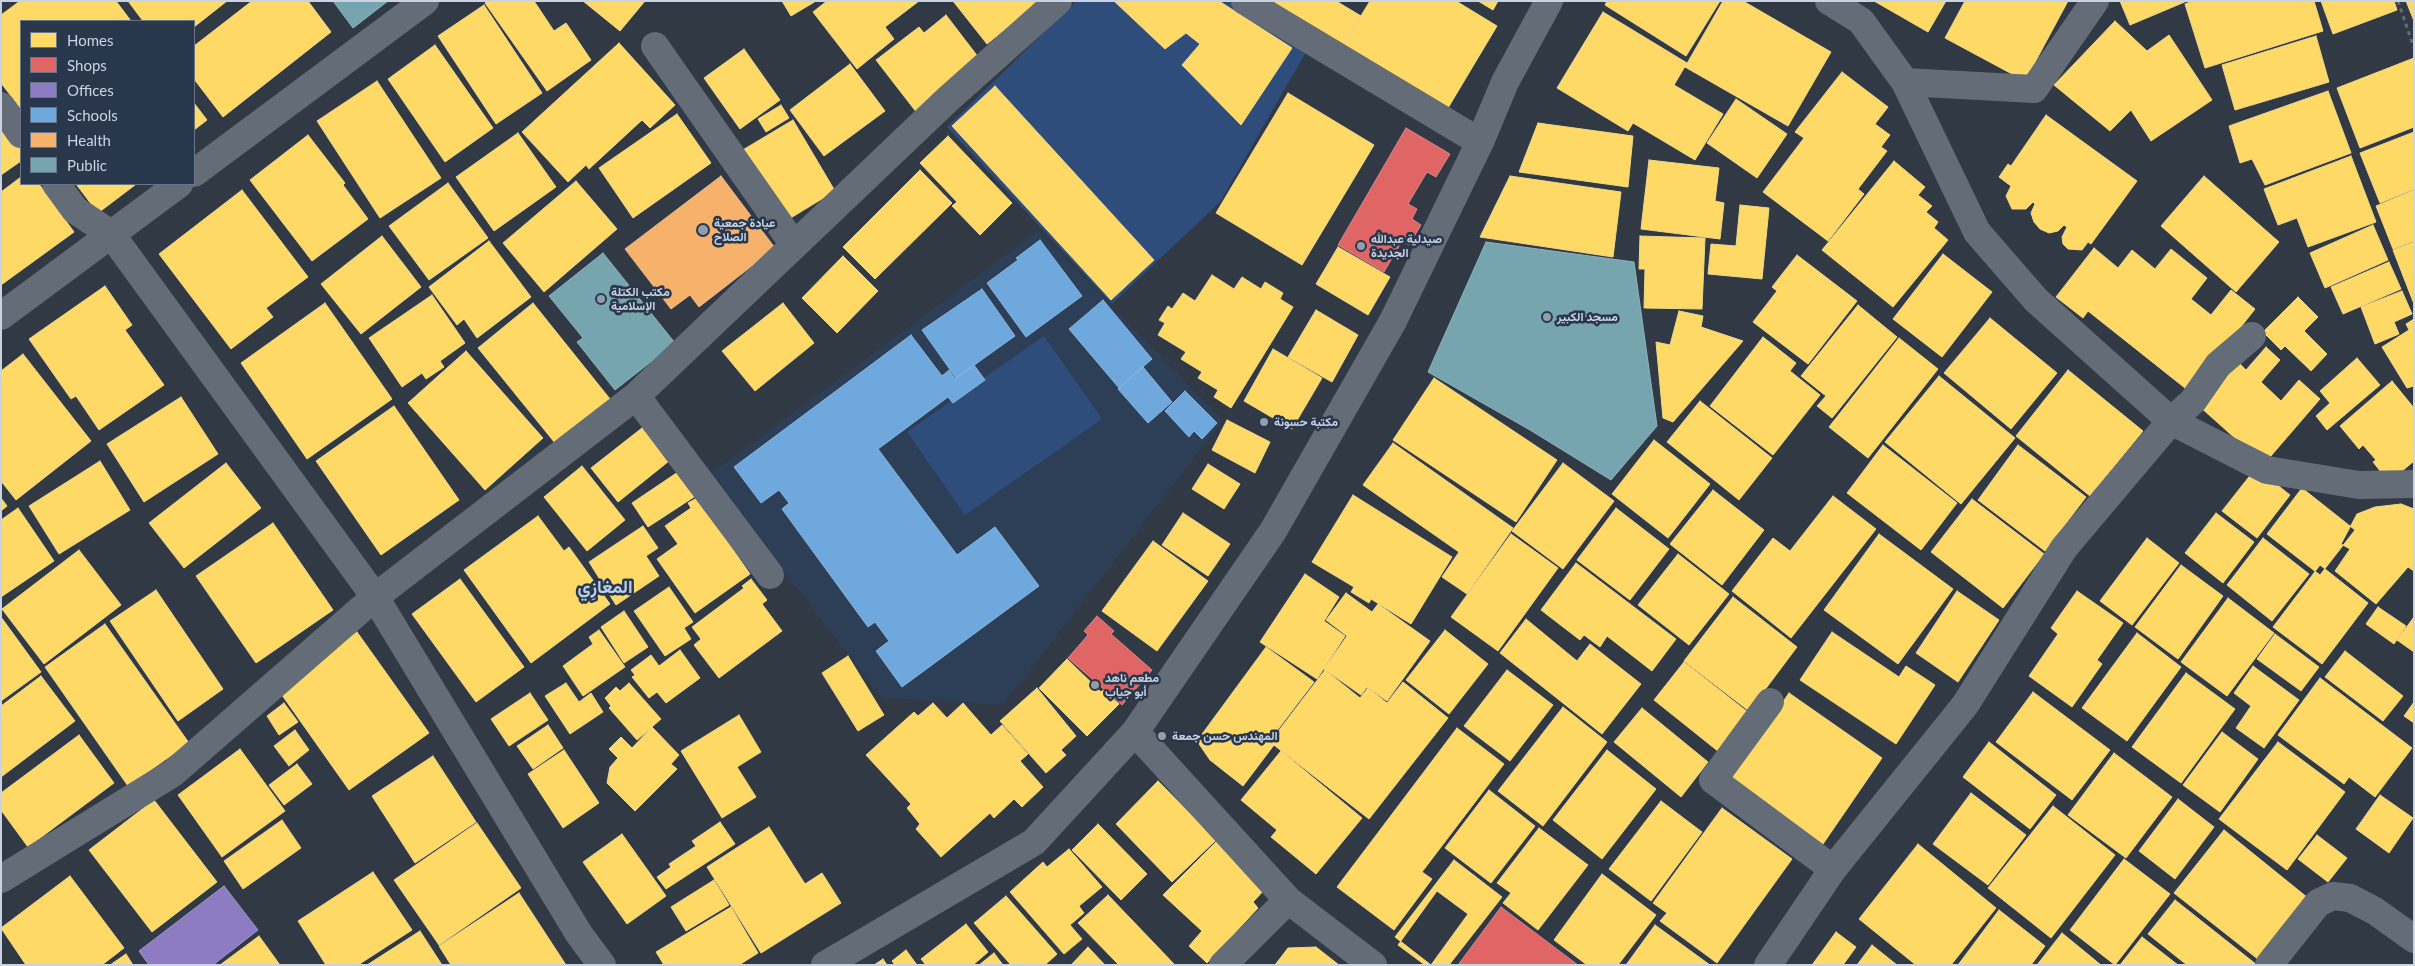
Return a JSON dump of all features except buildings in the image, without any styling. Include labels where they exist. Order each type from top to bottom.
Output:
[{"type":"street","points":[[195,172],[425,1]]},
{"type":"street","points":[[1,879],[173,773],[376,596],[636,396],[948,99],[1058,1]]},
{"type":"street","points":[[1245,1],[1480,142]]},
{"type":"street","points":[[825,965],[1034,842],[1135,732],[1273,531],[1393,321],[1480,142],[1505,82],[1549,1]]},
{"type":"street","points":[[1829,1],[1861,21],[1905,82],[1977,232],[2036,300],[2171,421],[2267,470],[2359,485],[2414,484]]},
{"type":"street","points":[[1905,82],[2034,89],[2095,1]]},
{"type":"street","points":[[655,46],[794,245]]},
{"type":"street","points":[[1,106],[20,133]]},
{"type":"street","points":[[57,185],[75,210],[111,234],[376,596],[579,934],[602,965]]},
{"type":"street","points":[[1,316],[178,185]]},
{"type":"street","points":[[1768,965],[1833,869],[1965,705],[2064,548],[2171,421],[2193,401],[2218,365],[2252,336]]},
{"type":"street","points":[[636,396],[770,575]]},
{"type":"street","points":[[1770,702],[1713,780],[1833,869]]},
{"type":"street","points":[[1135,732],[1288,900],[1373,965]]},
{"type":"street","points":[[2269,965],[2318,903],[2332,896],[2350,898],[2375,911],[2414,939]]},
{"type":"street","points":[[1223,965],[1288,900]]},
{"type":"path","points":[[2398,1],[2414,48]]},
{"type":"shaded area","points":[[1076,1],[1228,1],[1306,52],[1220,202],[1112,304],[947,127]]},
{"type":"shaded area","points":[[1038,231],[1223,420],[1003,705],[882,698],[709,475]]},
{"type":"shaded area","points":[[1044,336],[1102,419],[965,515],[907,432]]},
{"type":"place","name":"عيادة جمعية الصلاح","points":[[703,230]]},
{"type":"place","name":"صيدلية عبدالله الجديدة","points":[[1361,246]]},
{"type":"place","name":"مكتب الكتلة الإسلامية","points":[[601,299]]},
{"type":"place","name":"مسجد الكبير","points":[[1547,317]]},
{"type":"place","name":"مكتبة حسونة","points":[[1264,422]]},
{"type":"place","name":"مطعم ناهد أبو جياب","points":[[1095,685]]},
{"type":"place","name":"المهندس حسن جمعة","points":[[1162,736]]},
{"type":"district","name":"المغازِي","points":[[605,587]]}]
